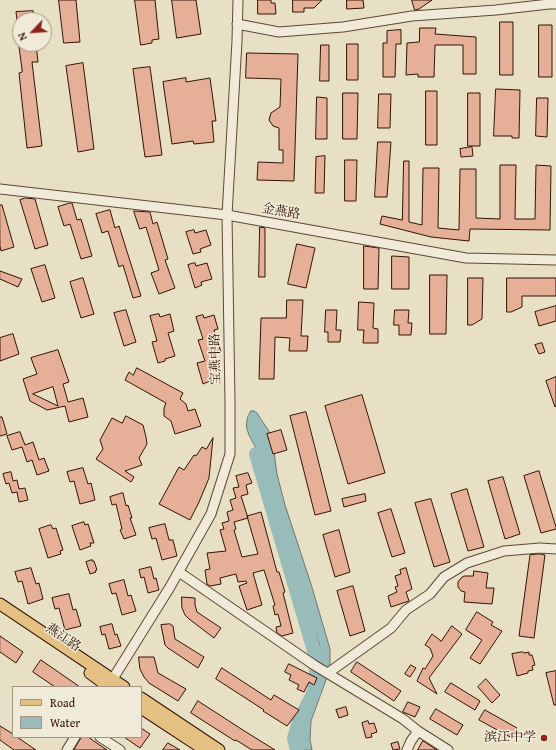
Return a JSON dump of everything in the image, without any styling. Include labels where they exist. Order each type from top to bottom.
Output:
[{"type":"main road","points":[[0,604],[110,685]]},
{"type":"main road","name":"燕江路","points":[[0,612],[110,685]]},
{"type":"main road","points":[[142,699],[219,750]]},
{"type":"main road","points":[[142,709],[205,750]]},
{"type":"street","name":"宝燕中路","points":[[110,685],[179,572],[211,514],[230,454],[227,215],[238,0]]},
{"type":"street","points":[[237,24],[279,32],[343,27],[412,16],[556,4]]},
{"type":"street","name":"金燕路","points":[[0,189],[227,215],[466,258],[556,260]]},
{"type":"street","points":[[325,671],[391,628],[406,610],[430,594],[444,577],[467,563],[504,551],[540,548],[556,549]]},
{"type":"street","points":[[179,572],[314,664],[403,719],[418,731],[448,750]]},
{"type":"street","points":[[407,750],[418,731]]},
{"type":"street","points":[[67,750],[74,738]]},
{"type":"street","points":[[102,738],[120,750]]},
{"type":"water","points":[[251,411],[257,413],[272,436],[277,474],[285,505],[311,584],[330,649],[330,667],[311,721],[310,740],[312,750],[300,750],[300,730],[307,700],[320,670],[321,653],[257,450],[248,432],[246,424]]},
{"type":"building","points":[[59,0],[76,0],[80,42],[64,43]]},
{"type":"building","points":[[135,0],[155,0],[159,39],[152,40],[152,43],[141,45]]},
{"type":"building","points":[[172,0],[196,0],[201,34],[177,38]]},
{"type":"building","points":[[258,0],[271,0],[271,3],[275,3],[276,14],[258,14]]},
{"type":"building","points":[[293,0],[322,0],[314,8],[304,8],[304,12],[293,12]]},
{"type":"building","points":[[347,0],[363,0],[364,8],[347,9]]},
{"type":"building","points":[[412,0],[432,0],[415,10]]},
{"type":"building","points":[[500,22],[513,22],[513,75],[500,75]]},
{"type":"building","points":[[539,25],[552,25],[552,77],[539,77]]},
{"type":"building","points":[[420,28],[436,28],[435,34],[476,37],[476,74],[463,74],[463,45],[435,45],[434,77],[418,77],[418,74],[406,75],[407,43],[419,42]]},
{"type":"building","points":[[401,30],[401,44],[396,44],[395,77],[383,77],[383,43],[387,43],[387,31]]},
{"type":"building","points":[[347,44],[358,44],[358,80],[347,80]]},
{"type":"building","points":[[321,45],[329,45],[329,81],[320,81]]},
{"type":"building","points":[[20,52],[37,52],[38,62],[32,62],[42,146],[27,148],[19,73],[22,72]]},
{"type":"building","points":[[247,53],[298,54],[294,181],[257,180],[258,162],[283,163],[283,150],[279,150],[279,128],[273,126],[269,120],[271,113],[280,107],[281,79],[246,78]]},
{"type":"building","points":[[83,63],[94,149],[78,152],[66,66]]},
{"type":"building","points":[[150,67],[162,155],[145,157],[133,69]]},
{"type":"building","points":[[186,78],[186,82],[210,78],[216,121],[212,121],[214,142],[194,144],[193,141],[172,144],[163,82]]},
{"type":"building","points":[[496,89],[520,90],[519,138],[512,138],[512,136],[494,136]]},
{"type":"building","points":[[426,91],[437,91],[437,145],[426,145]]},
{"type":"building","points":[[343,93],[358,93],[357,139],[343,139]]},
{"type":"building","points":[[468,93],[480,93],[480,146],[468,146]]},
{"type":"building","points":[[379,94],[391,94],[390,128],[378,128]]},
{"type":"building","points":[[317,97],[327,98],[327,139],[316,139]]},
{"type":"building","points":[[537,98],[548,98],[547,137],[536,136]]},
{"type":"building","points":[[378,142],[391,142],[387,197],[375,197]]},
{"type":"building","points":[[472,147],[473,156],[461,157],[460,149]]},
{"type":"building","points":[[325,156],[324,193],[315,193],[316,157]]},
{"type":"building","points":[[345,160],[357,160],[356,201],[345,201]]},
{"type":"building","points":[[404,161],[409,161],[409,222],[422,225],[423,168],[439,168],[438,228],[459,230],[460,169],[476,169],[476,218],[500,219],[500,165],[516,165],[515,219],[535,219],[536,165],[551,166],[550,230],[470,229],[469,241],[431,237],[380,224],[382,216],[402,220]]},
{"type":"building","points":[[26,198],[35,199],[48,245],[35,249],[20,200]]},
{"type":"building","points":[[72,203],[77,220],[81,219],[92,256],[81,259],[70,224],[64,226],[58,207]]},
{"type":"building","points":[[0,205],[2,205],[14,247],[1,251],[0,246]]},
{"type":"building","points":[[110,210],[115,228],[119,226],[141,296],[133,298],[123,265],[119,267],[108,231],[102,233],[96,214]]},
{"type":"building","points":[[134,211],[150,212],[153,224],[157,222],[168,259],[165,260],[175,288],[159,294],[151,273],[159,270],[146,227],[140,229]]},
{"type":"building","points":[[260,227],[265,228],[265,277],[259,277]]},
{"type":"building","points":[[194,230],[195,233],[206,230],[211,245],[200,249],[201,252],[193,254],[186,232]]},
{"type":"building","points":[[297,244],[315,248],[306,288],[288,284]]},
{"type":"building","points":[[364,246],[379,248],[378,289],[364,289]]},
{"type":"building","points":[[392,256],[409,257],[409,289],[392,289]]},
{"type":"building","points":[[195,263],[196,266],[207,263],[212,279],[201,282],[202,285],[195,288],[188,265]]},
{"type":"building","points":[[45,265],[55,298],[42,302],[31,269]]},
{"type":"building","points":[[0,271],[22,279],[18,287],[0,279]]},
{"type":"building","points":[[430,275],[447,275],[446,334],[430,334]]},
{"type":"building","points":[[83,278],[94,314],[81,318],[70,282]]},
{"type":"building","points":[[468,278],[483,278],[482,319],[472,325],[468,325]]},
{"type":"building","points":[[507,278],[556,278],[556,296],[522,296],[522,307],[511,312],[507,312]]},
{"type":"building","points":[[287,300],[303,300],[301,336],[308,336],[307,351],[289,351],[290,338],[275,337],[274,379],[259,379],[261,318],[286,318]]},
{"type":"building","points":[[359,302],[374,303],[373,328],[378,329],[378,343],[363,343],[364,330],[358,330]]},
{"type":"building","points":[[556,306],[556,321],[539,326],[535,312]]},
{"type":"building","points":[[126,310],[136,342],[124,346],[114,313]]},
{"type":"building","points":[[326,310],[337,310],[336,330],[341,330],[340,342],[328,342],[328,332],[325,332]]},
{"type":"building","points":[[395,310],[409,310],[408,323],[412,323],[411,335],[399,335],[399,325],[394,325]]},
{"type":"building","points":[[159,314],[160,317],[170,314],[174,331],[168,333],[175,356],[158,363],[152,342],[157,341],[150,316]]},
{"type":"building","points":[[203,315],[204,318],[214,315],[218,329],[214,330],[221,352],[213,355],[220,375],[209,378],[210,381],[203,384],[197,363],[205,361],[198,340],[203,339],[196,317]]},
{"type":"building","points":[[13,334],[19,354],[0,361],[0,338]]},
{"type":"building","points":[[542,343],[545,352],[539,354],[535,345]]},
{"type":"building","points":[[58,350],[69,382],[63,384],[68,402],[83,398],[88,417],[69,422],[65,406],[47,410],[30,401],[23,379],[37,374],[31,358]],"holes":[[[53,387],[58,406],[33,394]]]},
{"type":"building","points":[[137,368],[183,393],[180,399],[186,404],[188,411],[195,409],[201,426],[175,434],[171,421],[164,416],[164,408],[166,403],[125,380],[129,372],[133,375]]},
{"type":"building","points":[[556,377],[556,406],[555,407],[546,381]]},
{"type":"building","points":[[362,395],[385,473],[348,484],[325,406]]},
{"type":"building","points":[[306,412],[331,511],[315,515],[290,416]]},
{"type":"building","points":[[126,416],[143,425],[147,444],[139,458],[142,465],[125,471],[134,477],[131,482],[96,459],[103,449],[100,440],[112,418],[122,423]]},
{"type":"building","points":[[0,417],[2,417],[7,434],[0,436]]},
{"type":"building","points":[[281,430],[287,450],[273,454],[267,434]]},
{"type":"building","points":[[20,432],[25,445],[33,442],[39,460],[44,458],[49,471],[37,475],[32,460],[27,462],[22,447],[12,450],[7,436]]},
{"type":"building","points":[[213,438],[209,478],[190,520],[159,504],[179,467],[184,470],[194,455],[196,456],[202,447],[206,449]]},
{"type":"building","points":[[83,468],[88,484],[91,483],[95,500],[80,504],[74,481],[70,482],[67,472]]},
{"type":"building","points":[[539,471],[556,527],[556,529],[541,533],[524,476]]},
{"type":"building","points":[[11,472],[13,481],[17,480],[19,489],[25,488],[28,500],[19,502],[17,492],[12,493],[9,483],[6,484],[3,474]]},
{"type":"building","points":[[248,473],[252,483],[246,485],[248,494],[241,496],[247,516],[261,512],[277,572],[279,572],[285,592],[283,593],[293,633],[282,636],[277,633],[276,627],[281,626],[278,614],[275,615],[273,606],[275,605],[264,570],[253,573],[262,605],[247,610],[239,586],[247,583],[246,581],[238,582],[236,574],[220,578],[221,584],[210,586],[207,584],[205,570],[210,569],[207,553],[226,551],[220,530],[224,529],[222,523],[229,521],[227,512],[233,510],[230,500],[236,498],[233,488],[239,487],[236,476]],"holes":[[[248,518],[258,554],[242,557],[234,530],[236,529],[234,522]]]},
{"type":"building","points":[[503,477],[520,534],[505,539],[488,481]]},
{"type":"building","points":[[467,489],[484,547],[468,551],[451,494]]},
{"type":"building","points":[[123,493],[126,506],[128,505],[132,518],[130,518],[136,535],[124,539],[120,530],[122,529],[116,504],[112,505],[110,497]]},
{"type":"building","points":[[365,494],[366,501],[344,507],[342,499]]},
{"type":"building","points":[[431,499],[450,562],[434,567],[415,503]]},
{"type":"building","points":[[391,509],[405,553],[392,557],[378,513]]},
{"type":"building","points":[[84,522],[85,525],[88,524],[94,543],[90,543],[91,546],[80,550],[72,526]]},
{"type":"building","points":[[165,524],[169,540],[173,540],[177,556],[162,560],[156,538],[152,539],[149,528]]},
{"type":"building","points":[[51,525],[53,529],[56,528],[63,550],[60,551],[61,554],[48,558],[39,529]]},
{"type":"building","points":[[339,530],[350,572],[335,577],[323,535]]},
{"type":"building","points":[[530,555],[545,555],[534,638],[519,636]]},
{"type":"building","points":[[92,560],[94,561],[97,570],[95,571],[96,572],[90,574],[86,562]]},
{"type":"building","points":[[151,567],[159,590],[148,593],[144,577],[141,578],[139,570]]},
{"type":"building","points":[[31,568],[36,584],[39,583],[43,599],[28,604],[22,581],[18,582],[15,572]]},
{"type":"building","points":[[406,568],[412,589],[406,592],[409,601],[391,607],[388,596],[397,592],[395,587],[398,586],[395,576],[401,574],[400,570]]},
{"type":"building","points":[[474,571],[488,573],[486,588],[494,588],[492,604],[464,602],[465,592],[461,591],[458,587],[458,582],[464,576],[473,576]]},
{"type":"building","points":[[124,580],[128,596],[131,595],[136,611],[122,615],[116,593],[112,594],[109,584]]},
{"type":"building","points":[[353,586],[365,631],[350,636],[337,591]]},
{"type":"building","points":[[69,594],[73,610],[76,609],[81,626],[65,630],[59,608],[55,609],[52,598]]},
{"type":"building","points":[[182,597],[195,598],[197,612],[221,628],[214,638],[185,615],[182,608]]},
{"type":"building","points":[[477,612],[493,622],[491,625],[502,631],[480,664],[470,658],[482,640],[466,630]]},
{"type":"building","points":[[112,624],[115,635],[117,634],[121,646],[109,649],[105,634],[102,635],[100,627]]},
{"type":"building","points":[[170,624],[173,626],[175,639],[204,657],[198,668],[165,645],[161,625]]},
{"type":"building","points":[[452,626],[462,634],[429,678],[437,694],[417,681],[423,668],[425,669],[433,656],[430,648],[425,645],[432,634],[441,641]]},
{"type":"building","points":[[0,636],[23,652],[16,663],[0,652]]},
{"type":"building","points":[[529,652],[529,655],[532,655],[535,665],[532,666],[533,670],[517,676],[512,654]]},
{"type":"building","points":[[139,657],[154,657],[158,673],[186,689],[178,701],[149,683],[140,669]]},
{"type":"building","points":[[41,660],[79,686],[54,686],[33,672]]},
{"type":"building","points":[[357,662],[401,691],[394,701],[351,672]]},
{"type":"building","points":[[289,664],[317,678],[314,685],[309,682],[304,692],[297,689],[299,685],[289,680],[291,675],[285,672]]},
{"type":"building","points":[[411,665],[416,668],[410,677],[405,674]]},
{"type":"building","points":[[222,668],[271,700],[274,695],[299,710],[287,726],[216,679]]},
{"type":"building","points":[[556,671],[556,705],[554,705],[546,673]]},
{"type":"building","points":[[486,679],[500,695],[492,703],[478,687]]},
{"type":"building","points":[[451,683],[480,701],[475,710],[445,692]]},
{"type":"building","points":[[198,701],[275,750],[252,750],[191,713]]},
{"type":"building","points":[[408,702],[420,707],[415,717],[403,712]]},
{"type":"building","points":[[346,707],[348,715],[339,718],[336,710]]},
{"type":"building","points":[[436,709],[463,725],[457,735],[430,719]]},
{"type":"building","points":[[485,710],[517,728],[512,738],[479,720]]},
{"type":"building","points":[[368,721],[369,724],[374,723],[377,732],[371,734],[372,737],[366,738],[362,723]]},
{"type":"building","points":[[0,726],[12,733],[12,738],[18,738],[36,750],[14,750],[0,740]]},
{"type":"building","points":[[142,729],[150,734],[140,748],[125,738],[142,738]]},
{"type":"building","points":[[81,738],[89,738],[107,750],[74,750]]},
{"type":"building","points":[[423,741],[437,750],[418,750]]},
{"type":"building","points":[[398,742],[400,749],[393,750],[391,744]]},
{"type":"building","points":[[168,743],[180,750],[163,750]]},
{"type":"waterway","points":[[256,454],[317,661],[314,692],[299,721],[294,738],[297,750]]},
{"type":"place","name":"滨江中学","points":[[544,738]]}]
